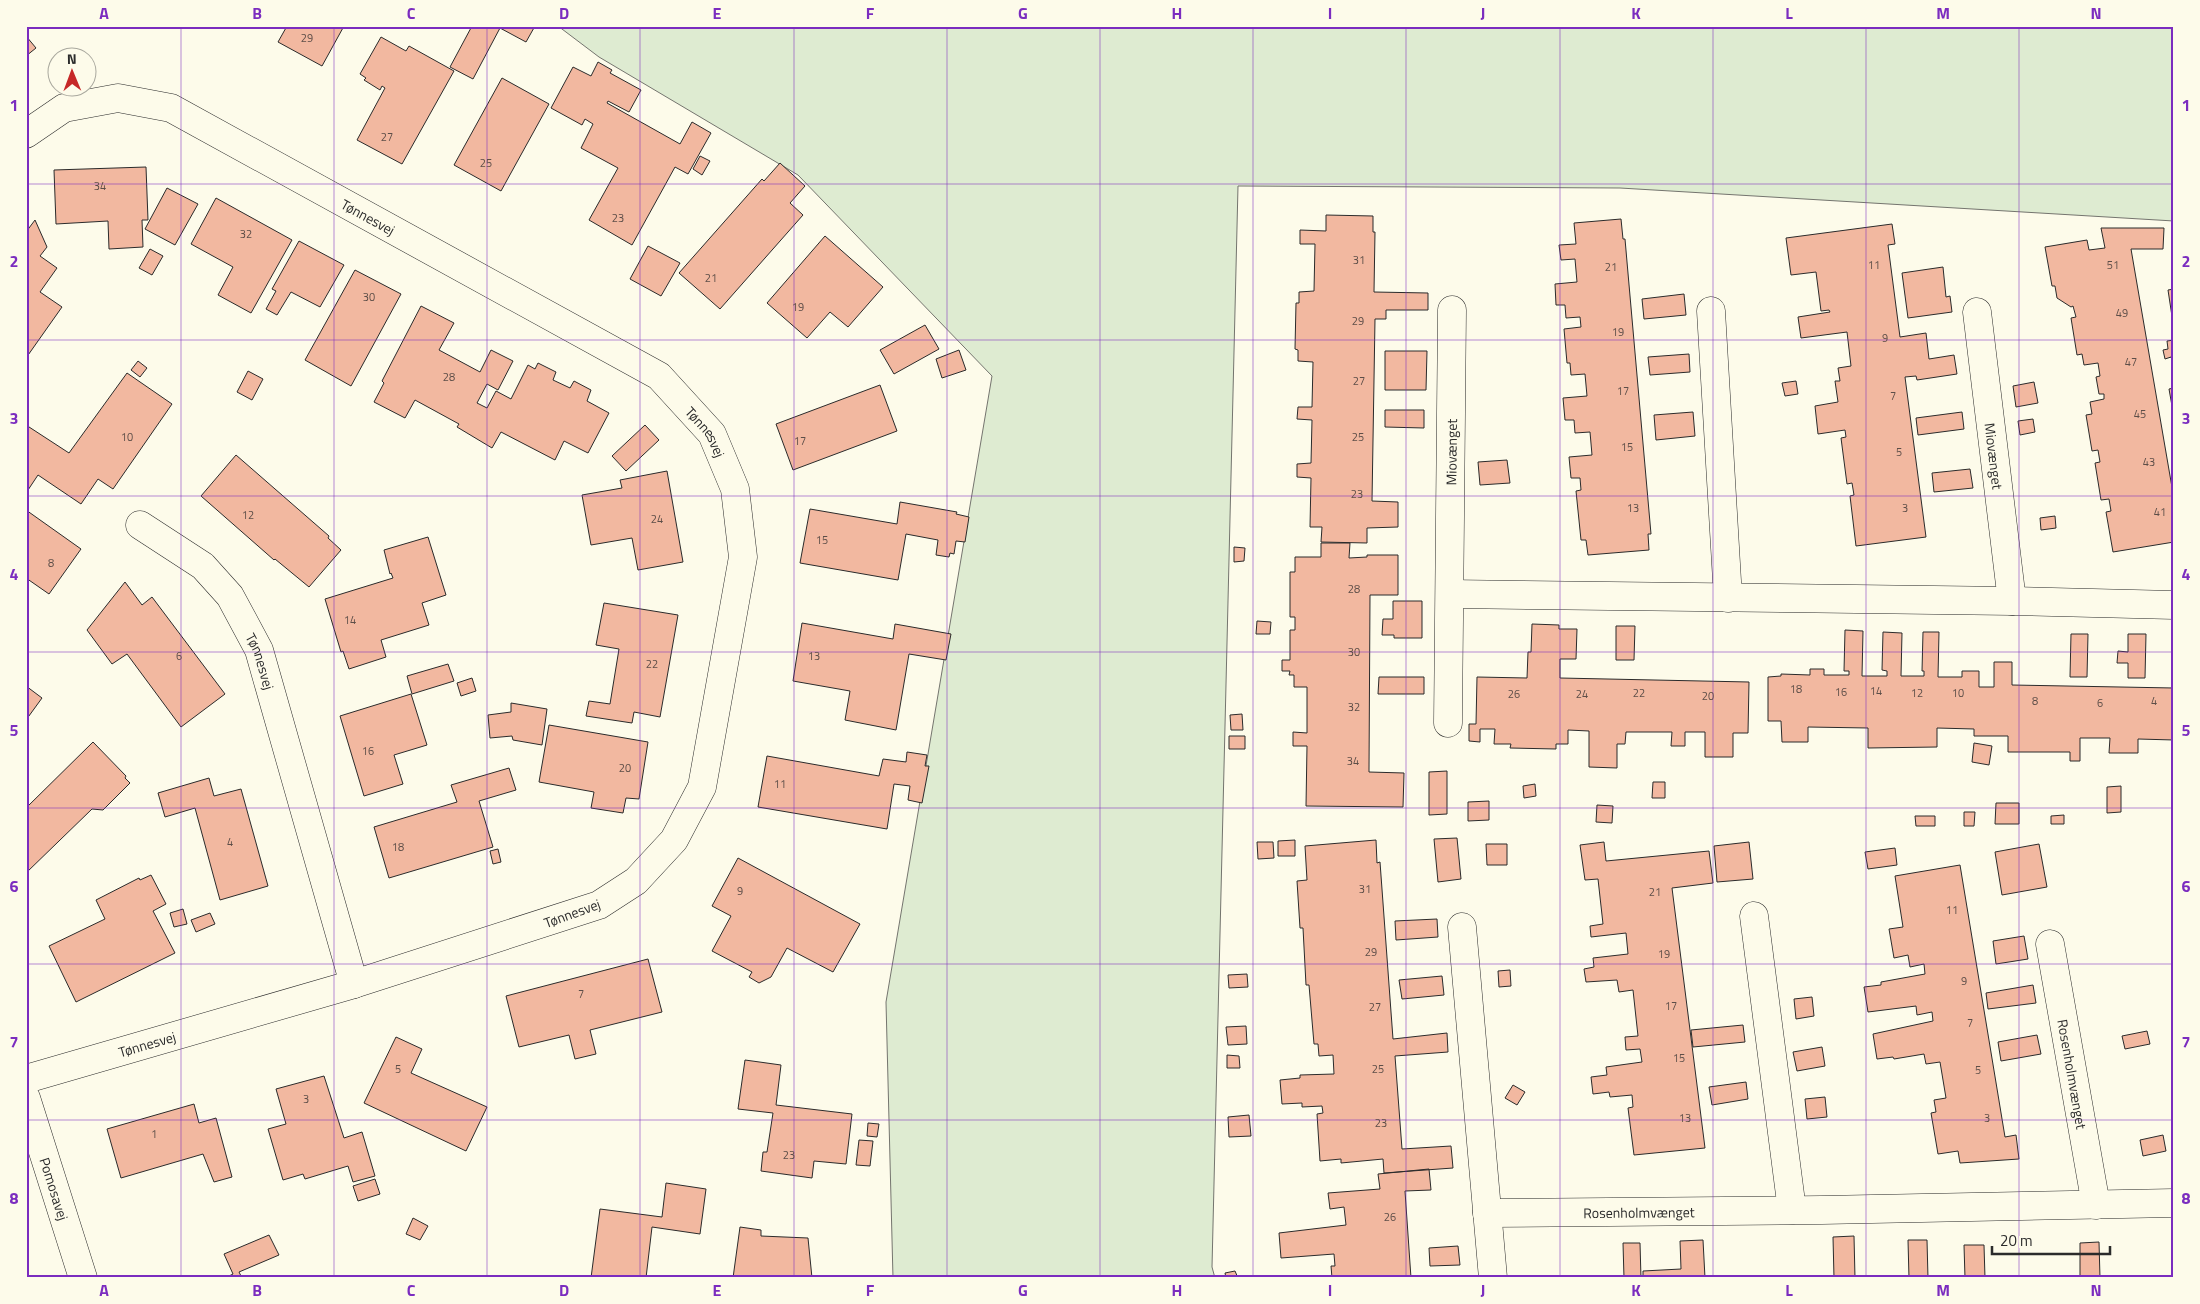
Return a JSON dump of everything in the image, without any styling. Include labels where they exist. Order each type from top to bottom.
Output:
[{"type":"street","name":"Tønnesvej","points":[[26,134],[64,108],[118,98],[171,108],[659,376],[712,434],[735,489],[743,557],[702,787],[674,840],[636,881],[599,905],[354,984],[26,1078]]},
{"type":"street","name":"Miovænget","points":[[1448,723],[1452,310]]},
{"type":"street","points":[[1711,311],[1728,598]]},
{"type":"street","name":"Miovænget","points":[[1977,312],[2012,601]]},
{"type":"street","name":"Tønnesvej","points":[[140,525],[203,566],[230,596],[259,650],[354,984]]},
{"type":"street","points":[[1450,594],[2012,601],[2174,605]]},
{"type":"street","points":[[1754,916],[1792,1210]]},
{"type":"street","points":[[1462,927],[1494,1278]]},
{"type":"street","name":"Rosenholmvænget","points":[[2050,944],[2096,1205]]},
{"type":"street","name":"Pomosavej","points":[[26,1098],[83,1278]]},
{"type":"street","name":"Rosenholmvænget","points":[[1488,1213],[2174,1203]]},
{"type":"green space","points":[[558,26],[2174,26],[2174,221],[1620,188],[1238,186],[1212,1267],[1215,1278],[893,1278],[886,1002],[992,376],[798,175],[599,57]]},
{"type":"building","points":[[287,26],[344,26],[322,66],[278,42]]},
{"type":"building","points":[[472,26],[535,26],[526,42],[500,28],[473,79],[450,67]]},
{"type":"building","points":[[26,36],[36,48],[26,56]]},
{"type":"building","points":[[381,37],[406,51],[409,46],[454,71],[402,164],[357,140],[385,88],[382,86],[380,90],[364,80],[366,78],[360,74]]},
{"type":"building","points":[[598,62],[612,70],[610,73],[641,90],[629,112],[608,101],[607,103],[680,144],[692,122],[711,133],[688,174],[675,167],[632,245],[589,220],[618,168],[581,148],[593,124],[585,119],[582,125],[551,108],[573,67],[591,76]]},
{"type":"building","points":[[502,78],[549,104],[501,191],[454,165]]},
{"type":"building","points":[[700,156],[710,161],[702,175],[693,169]]},
{"type":"building","points":[[780,163],[805,186],[790,203],[803,215],[720,309],[679,273],[762,179],[764,181]]},
{"type":"building","points":[[146,167],[148,220],[142,220],[143,247],[109,249],[108,221],[56,224],[54,170]]},
{"type":"building","points":[[167,188],[198,204],[175,245],[145,229]]},
{"type":"building","points":[[216,198],[292,240],[251,313],[218,295],[233,267],[191,244]]},
{"type":"building","points":[[1326,215],[1373,216],[1373,232],[1375,232],[1374,292],[1428,293],[1428,310],[1386,310],[1386,319],[1375,319],[1372,501],[1398,502],[1398,527],[1367,528],[1367,543],[1321,542],[1322,527],[1310,527],[1311,478],[1297,477],[1297,464],[1311,463],[1312,420],[1297,419],[1298,407],[1312,407],[1313,362],[1298,361],[1298,350],[1295,349],[1296,303],[1299,303],[1299,292],[1314,291],[1315,244],[1300,244],[1300,230],[1326,231]]},
{"type":"building","points":[[1621,219],[1623,239],[1625,239],[1651,534],[1648,534],[1649,550],[1588,555],[1586,540],[1581,540],[1576,491],[1581,490],[1580,478],[1571,478],[1569,457],[1592,455],[1590,432],[1575,433],[1574,420],[1565,420],[1563,398],[1587,396],[1585,374],[1571,375],[1570,363],[1567,363],[1564,329],[1581,327],[1580,317],[1566,318],[1565,305],[1556,305],[1555,284],[1577,282],[1575,259],[1561,260],[1559,245],[1576,244],[1574,223]]},
{"type":"building","points":[[35,220],[47,247],[40,256],[57,268],[40,292],[62,307],[26,358],[26,232]]},
{"type":"building","points":[[1892,224],[1895,244],[1888,245],[1900,337],[1926,333],[1929,359],[1954,355],[1957,374],[1917,380],[1916,376],[1905,377],[1926,537],[1856,546],[1850,496],[1854,495],[1852,483],[1847,484],[1841,438],[1846,437],[1845,430],[1818,434],[1815,406],[1838,402],[1835,381],[1840,381],[1838,368],[1851,366],[1847,332],[1801,338],[1798,317],[1830,312],[1829,310],[1821,311],[1816,272],[1791,275],[1786,238]]},
{"type":"building","points":[[2101,228],[2164,228],[2163,249],[2131,249],[2174,499],[2174,542],[2113,552],[2106,512],[2111,511],[2109,499],[2101,500],[2095,463],[2100,462],[2098,450],[2092,451],[2086,415],[2092,414],[2090,402],[2104,399],[2104,394],[2099,394],[2096,377],[2100,376],[2098,363],[2084,365],[2082,354],[2077,355],[2071,318],[2076,317],[2073,306],[2071,307],[2057,298],[2055,286],[2052,286],[2045,247],[2087,240],[2089,250],[2105,248]]},
{"type":"building","points":[[825,236],[883,287],[848,327],[830,312],[807,338],[767,303]]},
{"type":"building","points":[[299,241],[344,265],[320,307],[291,292],[277,315],[266,309],[276,291],[272,289]]},
{"type":"building","points":[[648,246],[680,263],[661,296],[630,279]]},
{"type":"building","points":[[150,249],[163,256],[152,275],[139,268]]},
{"type":"building","points":[[1943,267],[1946,297],[1950,296],[1952,312],[1908,318],[1902,273]]},
{"type":"building","points":[[355,270],[401,294],[351,386],[305,360]]},
{"type":"building","points":[[2174,289],[2174,323],[2173,323],[2168,290]]},
{"type":"building","points":[[1684,294],[1686,315],[1644,319],[1642,299]]},
{"type":"building","points":[[421,306],[454,323],[439,350],[480,372],[491,350],[513,361],[498,390],[487,384],[477,403],[487,408],[496,391],[511,399],[528,365],[535,369],[538,363],[556,372],[553,380],[570,388],[574,381],[591,390],[587,401],[609,413],[588,453],[564,441],[555,460],[501,432],[492,448],[457,427],[459,424],[415,400],[405,418],[374,402],[384,383],[382,381]]},
{"type":"building","points":[[925,325],[939,349],[894,374],[880,350]]},
{"type":"building","points":[[2174,340],[2174,359],[2172,360],[2171,357],[2165,359],[2163,350],[2168,349],[2167,341]]},
{"type":"building","points":[[959,350],[966,370],[942,378],[936,359]]},
{"type":"building","points":[[1385,351],[1427,351],[1426,390],[1385,390]]},
{"type":"building","points":[[1689,354],[1690,372],[1650,375],[1648,357]]},
{"type":"building","points":[[138,361],[147,368],[140,377],[131,370]]},
{"type":"building","points":[[248,371],[263,379],[252,400],[237,392]]},
{"type":"building","points":[[127,373],[172,404],[113,489],[98,479],[81,504],[38,475],[26,493],[26,425],[69,453]]},
{"type":"building","points":[[1796,381],[1798,394],[1785,396],[1782,383]]},
{"type":"building","points":[[2034,382],[2038,403],[2016,407],[2013,386]]},
{"type":"building","points":[[880,385],[897,431],[793,470],[776,424]]},
{"type":"building","points":[[2174,388],[2174,406],[2172,406],[2169,389]]},
{"type":"building","points":[[1385,410],[1424,410],[1424,428],[1385,427]]},
{"type":"building","points":[[1693,412],[1695,436],[1656,440],[1654,415]]},
{"type":"building","points":[[1962,412],[1964,429],[1918,435],[1916,418]]},
{"type":"building","points":[[2033,419],[2035,432],[2020,435],[2018,421]]},
{"type":"building","points":[[645,425],[659,440],[626,471],[612,456]]},
{"type":"building","points":[[236,455],[329,536],[328,538],[341,550],[309,587],[274,560],[201,496]]},
{"type":"building","points":[[1507,460],[1510,483],[1480,485],[1478,462]]},
{"type":"building","points":[[1970,469],[1973,488],[1934,492],[1932,473]]},
{"type":"building","points":[[667,471],[683,562],[638,570],[632,538],[591,545],[582,495],[622,488],[620,480]]},
{"type":"building","points":[[900,502],[957,512],[956,514],[969,517],[965,542],[956,541],[954,554],[950,553],[949,557],[936,555],[938,540],[906,534],[898,580],[800,563],[810,509],[897,524]]},
{"type":"building","points":[[26,510],[81,549],[49,594],[26,578]]},
{"type":"building","points":[[2055,516],[2056,528],[2041,530],[2040,518]]},
{"type":"building","points":[[428,537],[446,595],[422,603],[429,625],[381,640],[386,657],[349,669],[343,651],[341,652],[325,599],[393,578],[390,574],[384,550]]},
{"type":"building","points":[[1321,543],[1350,543],[1349,558],[1367,557],[1367,555],[1398,555],[1398,595],[1370,595],[1369,772],[1404,773],[1403,807],[1306,806],[1307,746],[1293,746],[1293,732],[1307,733],[1307,687],[1294,687],[1294,675],[1289,675],[1290,671],[1282,671],[1282,660],[1290,660],[1290,630],[1295,630],[1295,617],[1290,617],[1290,572],[1295,572],[1295,557],[1321,557]]},
{"type":"building","points":[[1234,547],[1245,548],[1244,561],[1234,562]]},
{"type":"building","points":[[125,582],[142,605],[152,597],[225,694],[181,727],[127,654],[112,664],[87,630]]},
{"type":"building","points":[[1393,601],[1422,601],[1422,638],[1394,638],[1394,635],[1382,635],[1383,619],[1393,619]]},
{"type":"building","points":[[604,603],[678,615],[660,717],[634,712],[632,723],[586,716],[589,701],[610,704],[619,649],[596,645]]},
{"type":"building","points":[[1257,621],[1271,622],[1270,634],[1256,634]]},
{"type":"building","points":[[802,623],[893,639],[895,624],[951,634],[946,660],[909,654],[896,730],[845,720],[850,691],[793,681]]},
{"type":"building","points":[[1532,624],[1559,625],[1559,629],[1577,629],[1576,659],[1560,659],[1560,678],[1749,682],[1748,733],[1733,733],[1733,757],[1705,757],[1705,732],[1685,732],[1685,746],[1671,746],[1672,732],[1626,732],[1625,744],[1617,744],[1617,768],[1589,767],[1589,731],[1568,730],[1568,744],[1556,744],[1556,749],[1510,748],[1511,744],[1494,744],[1495,729],[1480,729],[1480,742],[1469,741],[1469,724],[1476,724],[1477,677],[1527,678],[1528,652],[1531,652]]},
{"type":"building","points":[[1616,626],[1635,626],[1634,660],[1616,660]]},
{"type":"building","points":[[1845,630],[1863,631],[1862,676],[1887,676],[1887,671],[1882,670],[1883,632],[1902,633],[1901,676],[1924,676],[1924,671],[1922,671],[1923,632],[1939,632],[1938,677],[1962,677],[1962,671],[1979,671],[1979,687],[1994,687],[1994,662],[2012,662],[2012,685],[2174,688],[2174,740],[2138,739],[2138,753],[2109,753],[2110,738],[2080,738],[2080,761],[2070,761],[2070,752],[2008,752],[2008,736],[1974,736],[1974,729],[1937,728],[1937,747],[1868,748],[1868,728],[1808,727],[1808,742],[1782,742],[1781,721],[1768,721],[1768,677],[1781,676],[1781,674],[1810,675],[1810,669],[1824,669],[1824,675],[1849,675],[1849,671],[1844,671]]},
{"type":"building","points":[[2071,634],[2088,634],[2087,677],[2070,677]]},
{"type":"building","points":[[2128,634],[2146,634],[2145,678],[2128,678],[2128,663],[2117,663],[2118,651],[2128,652]]},
{"type":"building","points":[[448,664],[454,681],[412,694],[407,676]]},
{"type":"building","points":[[1379,677],[1424,677],[1424,694],[1378,694]]},
{"type":"building","points":[[472,678],[476,691],[461,696],[457,683]]},
{"type":"building","points":[[26,686],[42,698],[26,720]]},
{"type":"building","points":[[411,694],[427,745],[394,755],[403,784],[364,796],[340,716]]},
{"type":"building","points":[[511,703],[547,709],[542,745],[513,740],[512,736],[490,738],[488,715],[511,712]]},
{"type":"building","points":[[1242,714],[1243,730],[1231,730],[1230,715]]},
{"type":"building","points":[[549,725],[648,742],[639,799],[626,798],[623,813],[591,808],[594,792],[539,782]]},
{"type":"building","points":[[1229,736],[1245,736],[1245,749],[1229,749]]},
{"type":"building","points":[[93,742],[126,776],[125,778],[130,783],[103,810],[92,809],[26,873],[26,808]]},
{"type":"building","points":[[1974,743],[1992,746],[1989,765],[1972,762]]},
{"type":"building","points":[[907,752],[927,755],[925,766],[929,766],[922,803],[908,800],[910,786],[894,784],[887,829],[758,807],[767,756],[879,776],[883,759],[906,762]]},
{"type":"building","points":[[509,768],[516,790],[479,801],[493,847],[389,878],[374,827],[457,802],[451,785]]},
{"type":"building","points":[[1447,771],[1447,814],[1429,815],[1429,772]]},
{"type":"building","points":[[209,778],[214,796],[241,789],[268,886],[220,900],[195,808],[165,817],[158,793]]},
{"type":"building","points":[[1653,782],[1665,782],[1665,798],[1652,798]]},
{"type":"building","points":[[1535,784],[1536,796],[1524,798],[1523,786]]},
{"type":"building","points":[[2121,786],[2121,812],[2107,813],[2107,787]]},
{"type":"building","points":[[1489,801],[1489,820],[1468,821],[1468,802]]},
{"type":"building","points":[[1996,803],[2019,803],[2019,824],[1995,824]]},
{"type":"building","points":[[1597,805],[1613,806],[1612,823],[1596,822]]},
{"type":"building","points":[[1964,812],[1975,812],[1974,826],[1964,826]]},
{"type":"building","points":[[2064,815],[2064,824],[2051,824],[2051,816]]},
{"type":"building","points":[[1915,816],[1935,816],[1935,826],[1916,826]]},
{"type":"building","points":[[1457,838],[1461,879],[1438,882],[1434,839]]},
{"type":"building","points":[[1295,840],[1295,856],[1278,856],[1278,841]]},
{"type":"building","points":[[1376,840],[1377,863],[1380,862],[1393,1039],[1447,1033],[1448,1052],[1395,1056],[1402,1149],[1451,1146],[1453,1168],[1384,1173],[1383,1159],[1341,1163],[1341,1159],[1320,1161],[1317,1114],[1323,1113],[1322,1106],[1302,1107],[1302,1103],[1282,1104],[1280,1080],[1300,1078],[1300,1075],[1334,1074],[1333,1055],[1319,1056],[1318,1044],[1314,1044],[1309,985],[1306,985],[1303,928],[1300,928],[1297,881],[1307,880],[1305,846]]},
{"type":"building","points":[[1257,842],[1273,842],[1274,858],[1258,859]]},
{"type":"building","points":[[1604,842],[1606,861],[1709,851],[1713,883],[1672,888],[1705,1148],[1634,1155],[1628,1108],[1633,1107],[1632,1095],[1610,1097],[1609,1092],[1593,1094],[1591,1077],[1607,1075],[1606,1067],[1642,1062],[1640,1049],[1626,1050],[1625,1037],[1638,1036],[1633,990],[1619,992],[1617,980],[1586,982],[1584,969],[1594,967],[1593,958],[1628,954],[1626,933],[1591,937],[1590,926],[1603,924],[1598,879],[1585,880],[1580,845]]},
{"type":"building","points":[[1749,842],[1753,879],[1717,882],[1714,846]]},
{"type":"building","points":[[1486,844],[1507,844],[1507,865],[1487,865]]},
{"type":"building","points":[[2039,844],[2047,887],[2002,895],[1995,852]]},
{"type":"building","points":[[1895,848],[1897,865],[1868,869],[1865,852]]},
{"type":"building","points":[[498,849],[501,862],[493,864],[490,851]]},
{"type":"building","points":[[738,858],[860,924],[833,972],[787,948],[771,977],[759,983],[749,977],[752,972],[712,951],[731,916],[712,906]]},
{"type":"building","points":[[1960,865],[2005,1137],[2016,1135],[2019,1159],[1960,1163],[1958,1151],[1938,1154],[1931,1113],[1936,1112],[1934,1100],[1946,1098],[1940,1062],[1926,1064],[1924,1054],[1894,1059],[1893,1057],[1877,1059],[1873,1034],[1933,1021],[1932,1012],[1917,1015],[1916,1006],[1868,1012],[1864,987],[1881,985],[1881,982],[1925,974],[1924,964],[1910,967],[1908,955],[1894,958],[1889,929],[1903,927],[1895,876]]},
{"type":"building","points":[[151,875],[166,904],[153,911],[175,953],[76,1002],[49,946],[105,919],[96,900],[139,878],[140,880]]},
{"type":"building","points":[[183,909],[187,924],[174,927],[170,913]]},
{"type":"building","points":[[210,913],[215,924],[196,932],[191,920]]},
{"type":"building","points":[[1437,919],[1438,937],[1396,940],[1395,921]]},
{"type":"building","points":[[2024,936],[2028,959],[1996,964],[1993,941]]},
{"type":"building","points":[[648,959],[662,1012],[590,1030],[596,1054],[575,1059],[569,1035],[519,1047],[506,996]]},
{"type":"building","points":[[1510,970],[1511,986],[1499,987],[1498,971]]},
{"type":"building","points":[[1247,974],[1248,987],[1229,988],[1228,975]]},
{"type":"building","points":[[1442,976],[1444,995],[1402,999],[1399,980]]},
{"type":"building","points":[[2033,985],[2036,1003],[1988,1009],[1986,993]]},
{"type":"building","points":[[1812,997],[1814,1016],[1796,1019],[1794,999]]},
{"type":"building","points":[[1743,1025],[1745,1042],[1693,1047],[1691,1030]]},
{"type":"building","points":[[1246,1026],[1247,1044],[1228,1045],[1226,1027]]},
{"type":"building","points":[[2147,1031],[2150,1044],[2125,1049],[2122,1036]]},
{"type":"building","points":[[2037,1035],[2041,1054],[2001,1061],[1998,1042]]},
{"type":"building","points":[[396,1037],[422,1049],[411,1073],[487,1107],[466,1151],[364,1103]]},
{"type":"building","points":[[1822,1047],[1825,1066],[1797,1071],[1793,1052]]},
{"type":"building","points":[[1227,1055],[1239,1056],[1240,1068],[1227,1068]]},
{"type":"building","points":[[745,1060],[781,1065],[776,1105],[852,1114],[846,1164],[814,1161],[812,1178],[761,1171],[763,1152],[767,1152],[773,1113],[738,1109]]},
{"type":"building","points":[[324,1076],[344,1138],[362,1132],[375,1176],[353,1182],[348,1166],[305,1179],[303,1174],[283,1180],[268,1129],[286,1124],[276,1089]]},
{"type":"building","points":[[1746,1082],[1748,1099],[1712,1105],[1709,1087]]},
{"type":"building","points":[[1513,1085],[1525,1092],[1517,1105],[1505,1098]]},
{"type":"building","points":[[1825,1097],[1827,1117],[1807,1119],[1805,1099]]},
{"type":"building","points":[[194,1104],[199,1123],[216,1118],[232,1177],[214,1182],[203,1154],[121,1178],[107,1129]]},
{"type":"building","points":[[1249,1115],[1251,1136],[1229,1137],[1228,1117]]},
{"type":"building","points":[[868,1123],[879,1124],[877,1137],[867,1136]]},
{"type":"building","points":[[2163,1135],[2166,1151],[2143,1156],[2140,1140]]},
{"type":"building","points":[[859,1140],[873,1141],[870,1166],[856,1165]]},
{"type":"building","points":[[1429,1169],[1431,1190],[1405,1191],[1411,1278],[1332,1278],[1331,1266],[1335,1266],[1334,1254],[1281,1258],[1279,1233],[1346,1225],[1344,1207],[1330,1209],[1328,1193],[1380,1189],[1378,1174]]},
{"type":"building","points":[[375,1179],[380,1194],[358,1201],[353,1186]]},
{"type":"building","points":[[666,1183],[706,1189],[700,1234],[652,1227],[646,1278],[591,1278],[600,1209],[662,1217]]},
{"type":"building","points":[[413,1218],[428,1226],[420,1240],[406,1234]]},
{"type":"building","points":[[740,1227],[761,1230],[761,1236],[808,1238],[812,1278],[733,1278]]},
{"type":"building","points":[[269,1235],[279,1255],[239,1272],[242,1278],[225,1278],[233,1274],[224,1254]]},
{"type":"building","points":[[1854,1236],[1855,1278],[1834,1278],[1833,1237]]},
{"type":"building","points":[[1703,1240],[1705,1278],[1643,1278],[1643,1271],[1681,1269],[1680,1241]]},
{"type":"building","points":[[1908,1240],[1927,1240],[1928,1278],[1909,1278]]},
{"type":"building","points":[[2099,1242],[2100,1278],[2080,1278],[2080,1243]]},
{"type":"building","points":[[1623,1243],[1640,1243],[1641,1278],[1624,1278]]},
{"type":"building","points":[[1964,1245],[1984,1245],[1985,1278],[1965,1278]]},
{"type":"building","points":[[1458,1246],[1460,1265],[1430,1266],[1429,1248]]},
{"type":"building","points":[[1235,1271],[1238,1278],[1226,1278],[1225,1273]]}]
